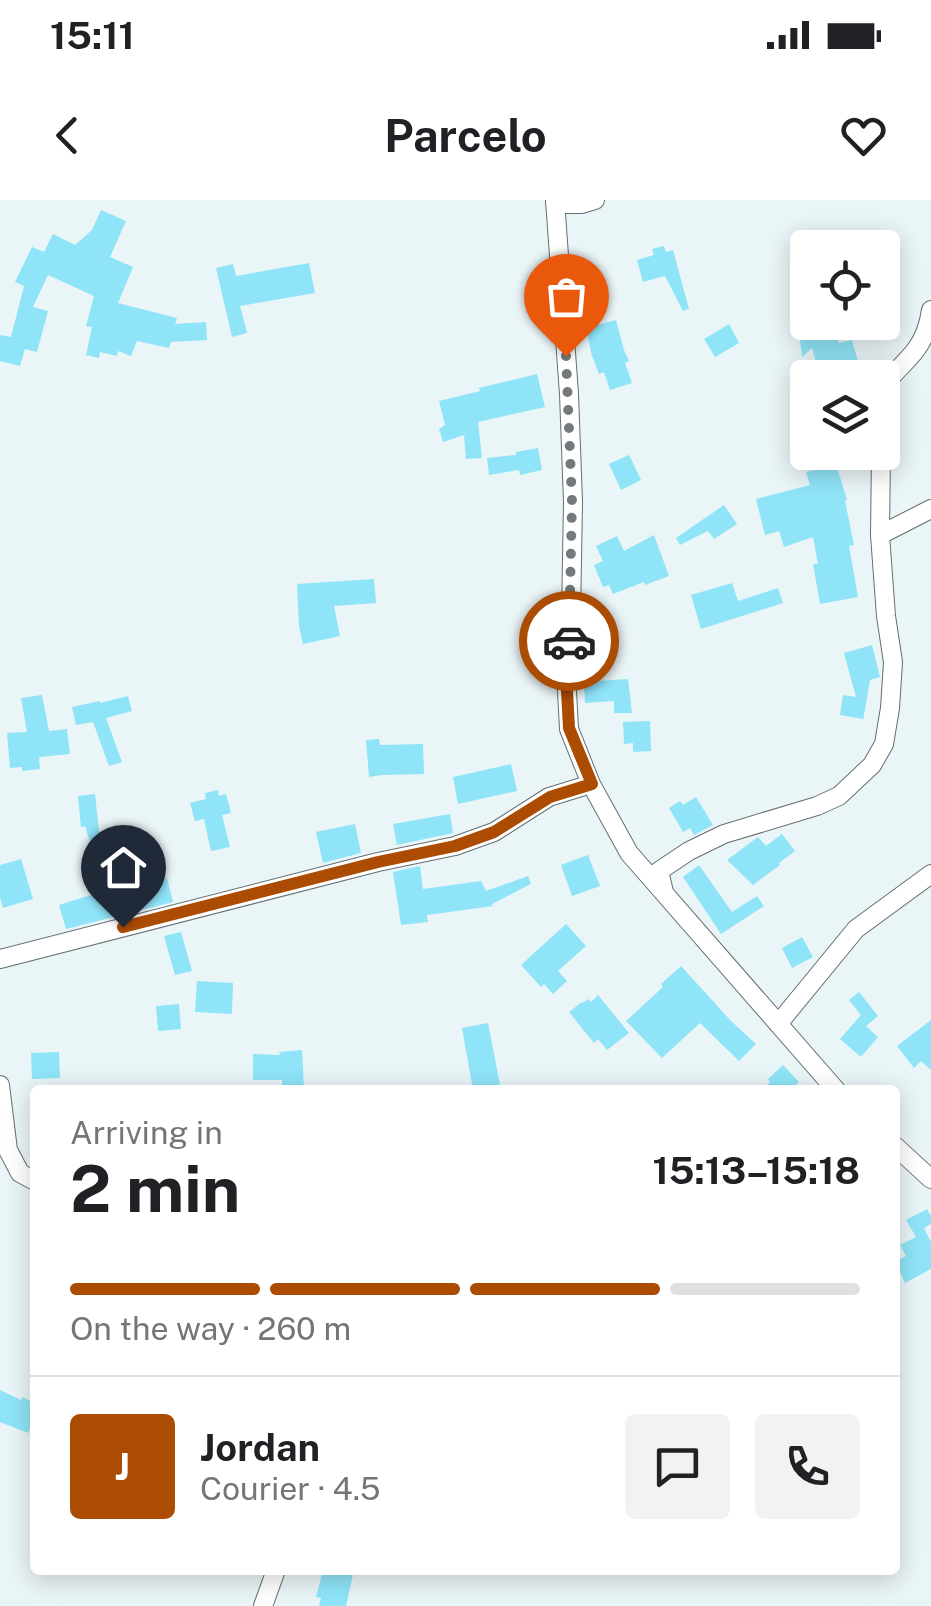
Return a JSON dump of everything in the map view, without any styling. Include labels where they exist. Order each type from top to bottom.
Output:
[{"type":"street","points":[[595,200],[582,204],[555,202],[569,394],[572,502],[566,673],[569,728],[592,784],[629,853],[829,1085]]},
{"type":"street","points":[[900,364],[924,338],[931,310]]},
{"type":"street","points":[[666,897],[659,870],[724,834],[839,796],[872,765],[884,744],[893,662],[880,534],[881,470]]},
{"type":"street","points":[[880,534],[931,510]]},
{"type":"street","points":[[0,959],[378,862],[455,846],[494,832],[550,797],[592,784]]},
{"type":"street","points":[[778,1024],[856,929],[931,874]]},
{"type":"street","points":[[0,1086],[8,1150],[20,1174],[30,1179]]},
{"type":"street","points":[[900,1151],[931,1180]]},
{"type":"street","points":[[263,1606],[274,1575]]},
{"type":"building","points":[[101,210],[126,221],[110,257],[133,267],[118,303],[177,318],[175,324],[206,322],[207,340],[171,342],[169,348],[137,341],[131,356],[118,351],[117,356],[100,352],[99,358],[86,355],[92,327],[86,326],[94,296],[48,275],[33,307],[48,311],[37,352],[25,349],[20,366],[0,361],[0,335],[11,337],[24,286],[15,282],[32,247],[44,252],[53,234],[75,245],[92,230]]},
{"type":"building","points":[[664,246],[666,252],[673,250],[689,309],[683,311],[665,276],[643,282],[637,260],[654,255],[652,249]]},
{"type":"building","points":[[309,263],[315,293],[240,306],[247,333],[232,337],[216,268],[233,264],[236,276]]},
{"type":"building","points":[[616,320],[632,383],[610,390],[604,372],[599,374],[592,356],[586,328]]},
{"type":"building","points":[[729,324],[739,343],[715,357],[704,339]]},
{"type":"building","points":[[800,340],[852,340],[858,360],[815,360],[812,348],[802,357]]},
{"type":"building","points":[[537,374],[545,407],[478,422],[482,458],[466,459],[464,435],[443,442],[439,429],[445,425],[439,401]]},
{"type":"building","points":[[538,448],[542,470],[489,475],[487,458]]},
{"type":"building","points":[[629,455],[641,480],[621,490],[609,464]]},
{"type":"building","points":[[838,470],[847,500],[854,545],[849,546],[858,597],[820,604],[813,537],[784,547],[779,531],[765,535],[756,499],[810,485],[806,472]]},
{"type":"building","points":[[724,505],[737,524],[714,539],[708,531],[680,545],[676,538]]},
{"type":"building","points":[[654,535],[669,576],[613,594],[609,585],[603,587],[594,565],[603,561],[596,546],[617,536],[624,551]]},
{"type":"building","points":[[374,579],[376,603],[334,606],[340,636],[303,644],[297,584]]},
{"type":"building","points":[[732,583],[738,601],[778,588],[783,603],[701,629],[691,595]]},
{"type":"building","points":[[872,645],[880,677],[870,680],[863,721],[840,715],[843,695],[856,697],[844,653]]},
{"type":"building","points":[[628,679],[632,713],[614,713],[614,701],[585,703],[584,682]]},
{"type":"building","points":[[42,695],[49,731],[67,729],[70,754],[39,757],[40,769],[10,768],[7,733],[27,732],[21,698]]},
{"type":"building","points":[[128,696],[132,711],[106,718],[122,762],[109,766],[93,722],[76,725],[72,707]]},
{"type":"building","points":[[650,721],[651,751],[633,752],[633,743],[624,744],[623,722]]},
{"type":"building","points":[[379,739],[380,745],[423,744],[424,774],[369,777],[366,740]]},
{"type":"building","points":[[511,764],[517,791],[458,804],[453,777]]},
{"type":"building","points":[[218,790],[219,796],[226,794],[231,813],[222,815],[230,847],[211,851],[204,819],[195,821],[190,803],[206,799],[205,793]]},
{"type":"building","points":[[95,794],[102,859],[96,861],[85,826],[81,827],[78,796]]},
{"type":"building","points":[[696,797],[713,825],[694,835],[690,828],[683,832],[669,808]]},
{"type":"building","points":[[450,814],[453,833],[397,845],[393,824]]},
{"type":"building","points":[[355,824],[361,853],[323,863],[316,832]]},
{"type":"building","points":[[782,834],[795,851],[753,885],[727,860],[758,837],[766,846]]},
{"type":"building","points":[[588,855],[600,886],[572,896],[561,865]]},
{"type":"building","points":[[21,859],[33,899],[3,908],[0,865]]},
{"type":"building","points":[[699,865],[732,912],[757,896],[764,906],[721,934],[683,877]]},
{"type":"building","points":[[420,866],[423,889],[481,881],[486,891],[528,876],[531,884],[493,906],[427,915],[428,922],[401,925],[393,872]]},
{"type":"building","points":[[167,878],[173,902],[66,929],[59,905],[110,889],[111,892]]},
{"type":"building","points":[[566,924],[586,946],[558,971],[567,981],[553,994],[521,965]]},
{"type":"building","points":[[181,932],[192,971],[175,975],[164,936]]},
{"type":"building","points":[[802,937],[813,957],[792,968],[782,948]]},
{"type":"building","points":[[681,966],[756,1044],[739,1061],[700,1023],[662,1058],[626,1021]]},
{"type":"building","points":[[197,981],[233,983],[232,1014],[195,1012]]},
{"type":"building","points":[[859,992],[878,1016],[866,1026],[878,1037],[861,1057],[840,1039],[861,1015],[849,1000]]},
{"type":"building","points":[[598,995],[629,1033],[607,1050],[598,1039],[594,1043],[569,1012]]},
{"type":"building","points":[[179,1004],[181,1029],[158,1031],[156,1006]]},
{"type":"building","points":[[931,1020],[931,1070],[921,1061],[914,1068],[897,1046]]},
{"type":"building","points":[[488,1023],[500,1085],[472,1085],[462,1028]]},
{"type":"building","points":[[302,1050],[304,1085],[253,1080],[253,1054],[280,1055],[279,1052]]},
{"type":"building","points":[[59,1052],[60,1078],[32,1079],[31,1053]]},
{"type":"building","points":[[783,1065],[799,1082],[767,1085]]},
{"type":"building","points":[[927,1209],[931,1216],[931,1224],[924,1228],[931,1242],[931,1269],[905,1283],[900,1259],[906,1256],[900,1245],[916,1237],[906,1220]]},
{"type":"building","points":[[0,1390],[30,1401],[28,1433],[0,1422]]},
{"type":"building","points":[[322,1575],[353,1575],[346,1606],[319,1606],[321,1598],[316,1597]]},
{"type":"way so far","points":[[566,356],[572,502],[569,641]]},
{"type":"route","points":[[123,927],[455,846],[494,832],[550,797],[592,784],[569,728],[569,641]]}]
